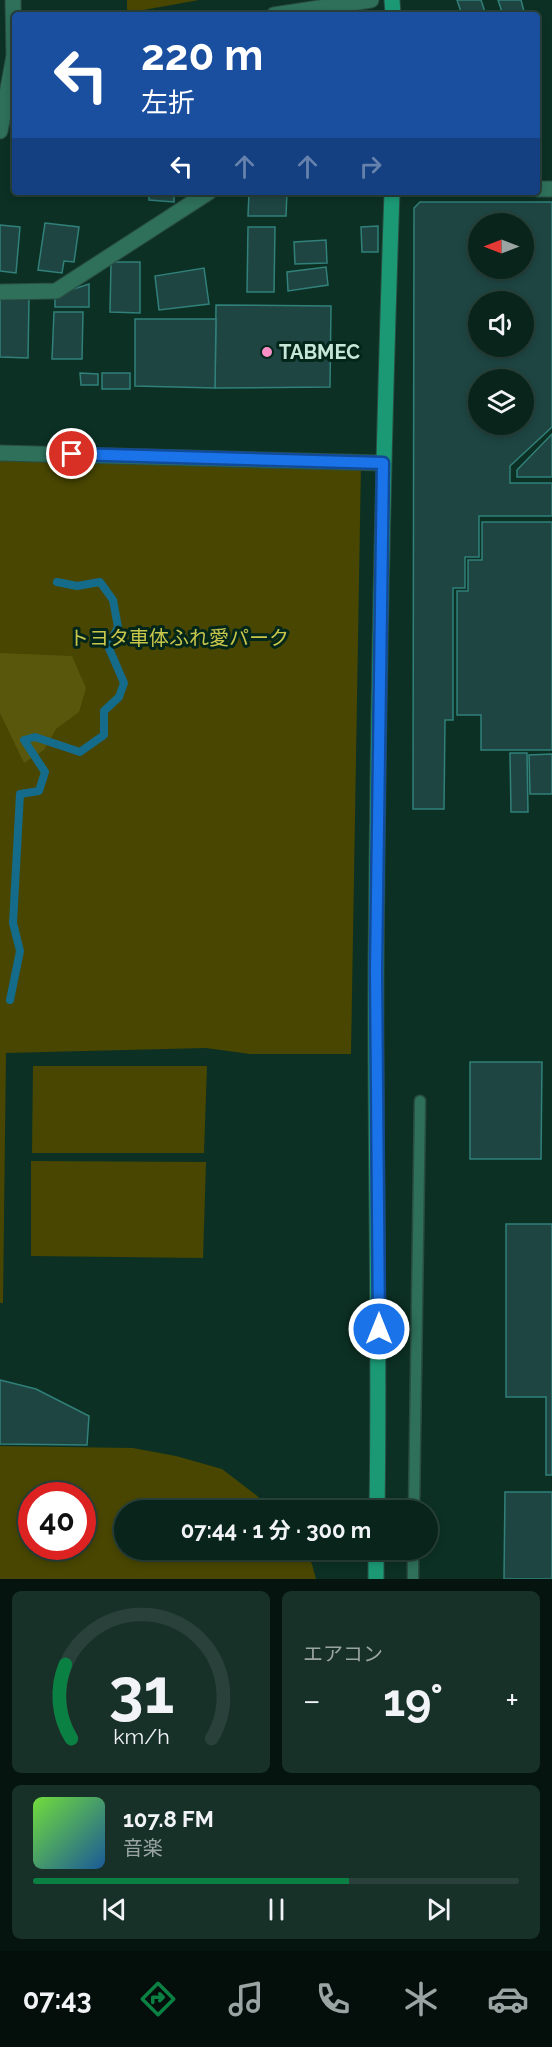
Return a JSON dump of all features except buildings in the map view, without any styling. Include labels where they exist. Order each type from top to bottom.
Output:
[{"type":"street","points":[[293,12],[371,0]]},
{"type":"street","points":[[0,131],[12,66]]},
{"type":"street","points":[[0,292],[56,291],[204,195]]},
{"type":"street","points":[[377,1500],[379,1377],[376,970],[383,463],[392,195]]},
{"type":"street","points":[[0,453],[383,463]]},
{"type":"street","points":[[376,1560],[376,1579]]},
{"type":"lane","points":[[414,1500],[420,1101]]},
{"type":"lane","points":[[413,1560],[413,1579]]},
{"type":"green space","points":[[127,0],[199,0],[133,12],[127,12]]},
{"type":"green space","name":"トヨタ車体ふれ愛パーク","points":[[0,454],[361,463],[351,1054],[250,1054],[206,1048],[6,1053],[3,1303],[0,1303]]},
{"type":"green space","points":[[33,1066],[207,1066],[204,1153],[32,1153]]},
{"type":"green space","points":[[31,1161],[206,1162],[203,1258],[31,1256]]},
{"type":"green space","points":[[0,1446],[133,1448],[176,1456],[222,1469],[262,1500],[114,1500],[114,1560],[309,1560],[316,1579],[0,1579]]},
{"type":"shaded area","points":[[0,653],[72,656],[86,688],[79,712],[56,729],[44,750],[24,763],[0,713]]},
{"type":"waterway","points":[[10,1000],[20,951],[13,923],[20,794],[39,791],[45,772],[24,740],[35,737],[80,752],[104,735],[104,711],[119,697],[124,683],[108,646],[118,627],[113,600],[100,582],[77,586],[57,582]]},
{"type":"place","name":"TABMEC","points":[[267,352]]},
{"type":"route","points":[[72,454],[383,463],[376,970],[379,1329]]}]
